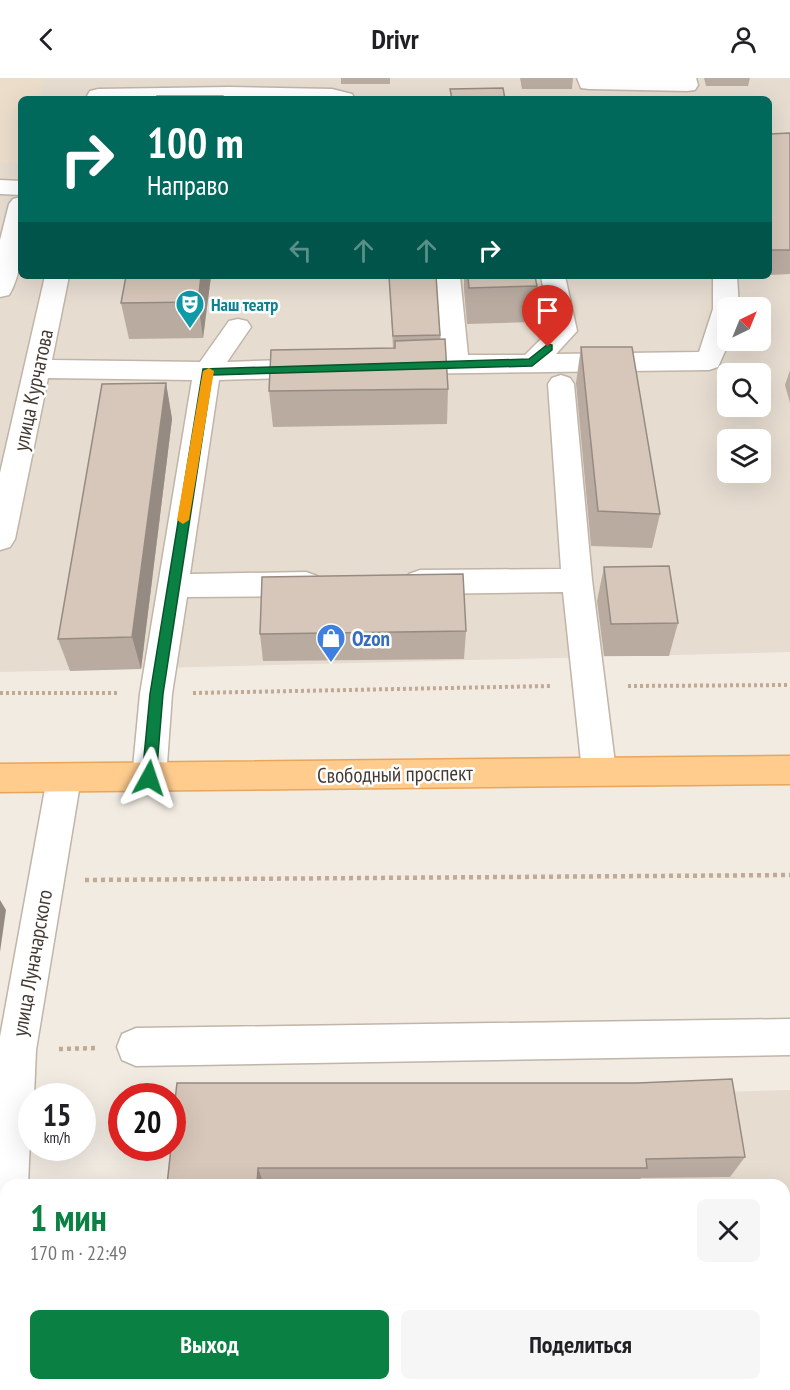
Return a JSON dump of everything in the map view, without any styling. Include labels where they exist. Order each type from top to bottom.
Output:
[{"type":"main road","name":"Свободный проспект","points":[[0,778],[790,770]]},
{"type":"street","points":[[588,78],[589,83],[687,85],[686,78]]},
{"type":"street","points":[[99,91],[336,91]]},
{"type":"street","points":[[0,187],[18,188]]},
{"type":"street","points":[[0,289],[18,216]]},
{"type":"street","name":"улица Курчатова","points":[[0,539],[56,279]]},
{"type":"street","points":[[448,279],[456,363]]},
{"type":"street","points":[[532,363],[564,331],[555,279]]},
{"type":"street","points":[[373,366],[709,361],[724,322],[729,291],[726,279]]},
{"type":"street","points":[[149,778],[156,694],[207,371],[238,327]]},
{"type":"street","points":[[38,369],[207,371],[338,367]]},
{"type":"street","points":[[561,384],[578,580],[599,771]]},
{"type":"street","points":[[387,583],[578,580]]},
{"type":"street","points":[[172,586],[339,584]]},
{"type":"street","name":"улица Луначарского","points":[[8,1179],[17,1050],[64,778]]},
{"type":"street","points":[[136,1047],[790,1037]]},
{"type":"path","points":[[0,693],[156,694],[589,686],[790,685]]},
{"type":"path","points":[[47,881],[790,875]]},
{"type":"path","points":[[17,1050],[136,1047]]},
{"type":"shaded area","points":[[0,78],[790,78],[790,652],[0,672]]},
{"type":"shaded area","points":[[0,78],[45,78],[41,96],[18,96],[18,163],[0,163]]},
{"type":"shaded area","points":[[790,1090],[790,1179],[180,1179],[181,1161],[186,1161],[186,1105]]},
{"type":"building","points":[[503,88],[504,96],[451,96],[450,89]]},
{"type":"building","points":[[790,133],[790,250],[772,250],[772,134]]},
{"type":"building","points":[[125,279],[201,279],[198,302],[121,303]]},
{"type":"building","points":[[389,279],[436,279],[440,335],[393,336]]},
{"type":"building","points":[[468,279],[536,279],[537,286],[469,288]]},
{"type":"building","points":[[445,339],[448,389],[269,391],[271,350],[395,348],[395,341]]},
{"type":"building","points":[[581,347],[632,347],[660,514],[598,511]]},
{"type":"building","points":[[166,383],[132,637],[58,639],[102,384]]},
{"type":"building","points":[[669,566],[678,623],[611,624],[604,567]]},
{"type":"building","points":[[463,574],[466,631],[260,634],[262,577]]},
{"type":"building","points":[[732,1079],[745,1157],[646,1159],[647,1168],[258,1168],[257,1179],[168,1179],[170,1161],[186,1161],[186,1083],[637,1083]]},
{"type":"slow traffic","points":[[183,520],[207,371],[209,371]]},
{"type":"place","name":"Наш театр","points":[[190,330]]},
{"type":"place","name":"Ozon","points":[[331,664]]},
{"type":"route","points":[[149,778],[156,694],[207,371],[456,363],[532,363],[548,347]]}]
